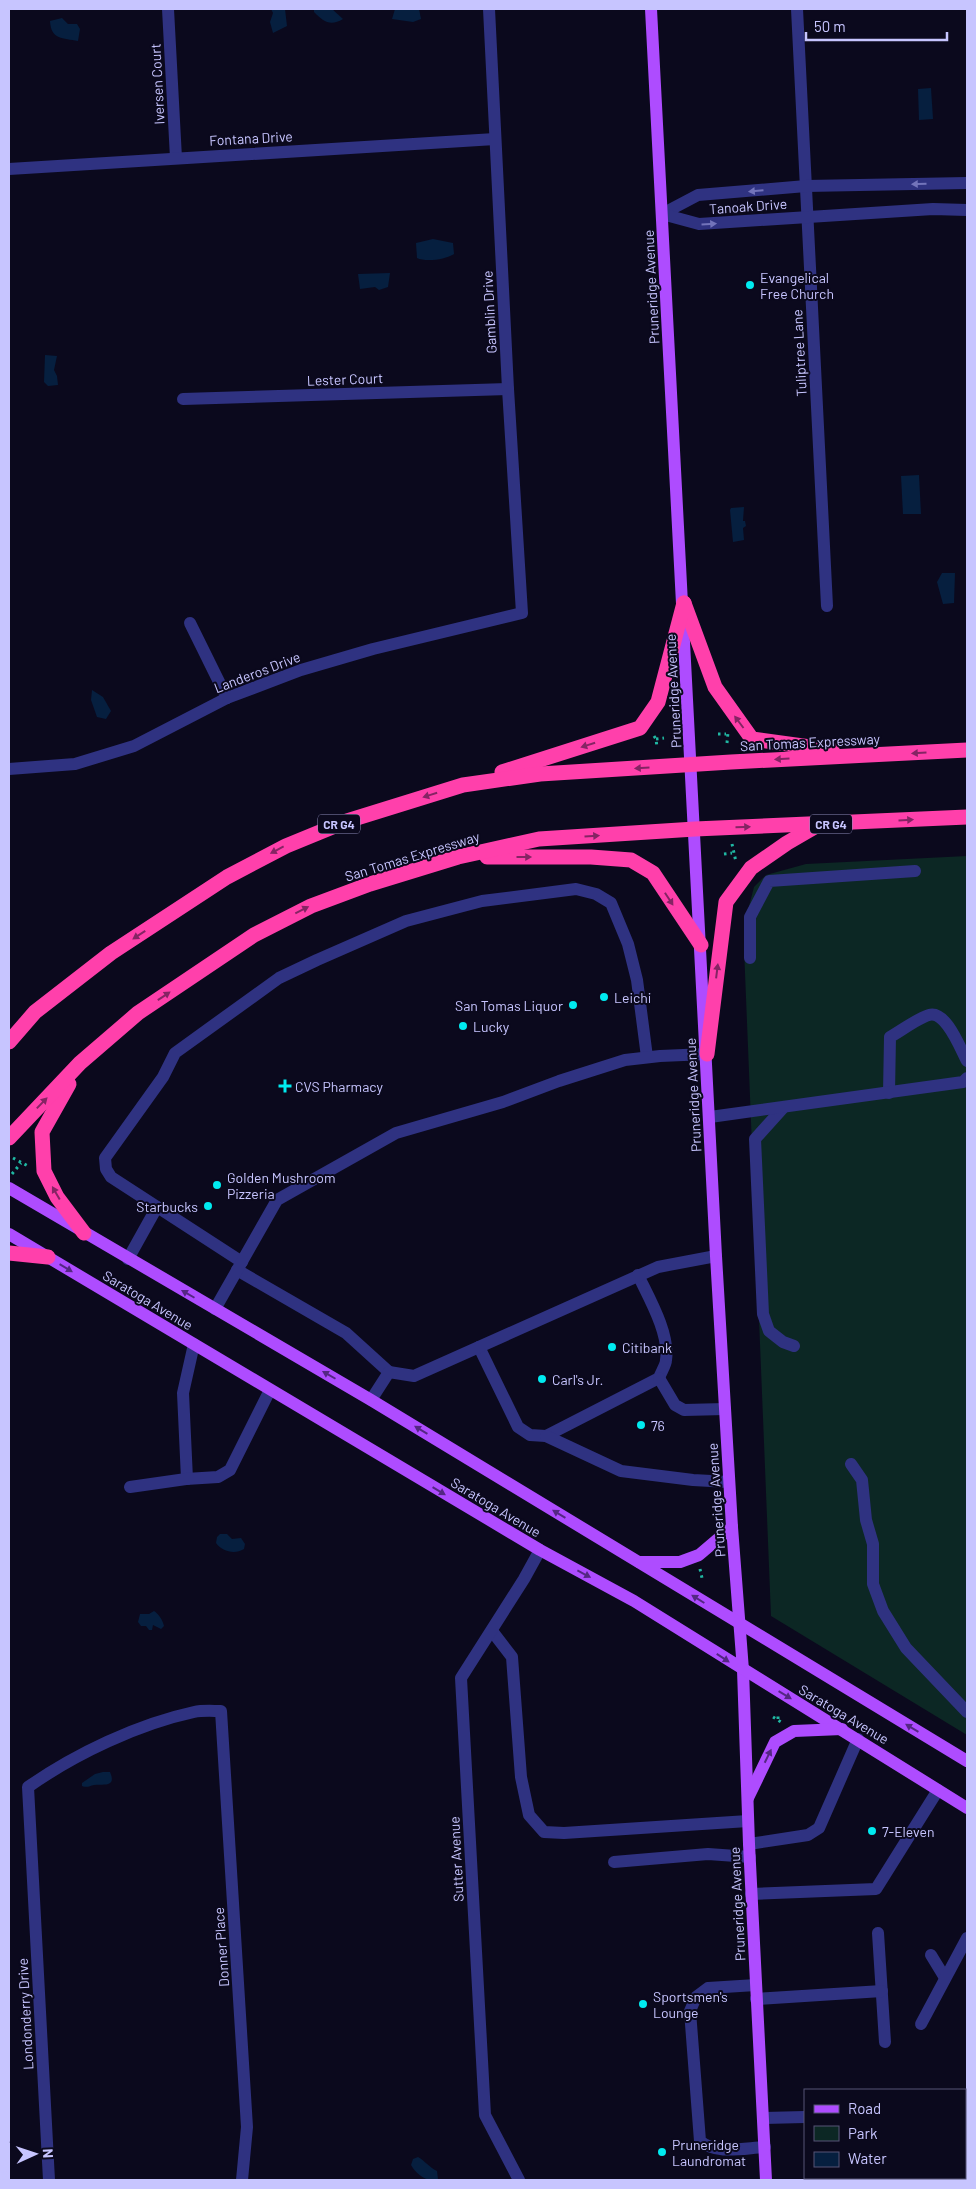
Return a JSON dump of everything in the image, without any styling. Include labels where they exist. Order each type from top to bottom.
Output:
[{"type":"highway","points":[[684,603],[715,687],[752,738],[866,755]]},
{"type":"highway","points":[[463,785],[640,728],[658,702],[684,603]]},
{"type":"highway","name":"San Tomas Expressway","points":[[9,1042],[34,1012],[112,953],[227,877],[286,846],[347,821],[463,785],[540,774],[967,750]]},
{"type":"highway","name":"San Tomas Expressway","points":[[9,1138],[80,1063],[138,1013],[254,935],[312,906],[370,884],[458,857],[539,839],[695,828],[967,817]]},
{"type":"highway","points":[[707,1054],[726,902],[751,868],[787,843],[820,824]]},
{"type":"highway","points":[[458,857],[591,857],[630,860],[652,873],[701,945]]},
{"type":"highway","points":[[9,1031],[34,1012]]},
{"type":"highway","points":[[80,1063],[42,1132],[44,1171],[57,1196],[84,1233]]},
{"type":"highway","points":[[9,1253],[48,1257]]},
{"type":"main road","name":"Pruneridge Avenue","points":[[651,9],[684,603],[716,1256],[729,1482],[743,1670],[749,1851],[766,2180]]},
{"type":"main road","name":"Saratoga Avenue","points":[[9,1188],[371,1400],[967,1761]]},
{"type":"main road","name":"Saratoga Avenue","points":[[9,1234],[540,1550],[634,1601],[967,1808]]},
{"type":"main road","points":[[638,1562],[680,1562],[699,1555],[732,1527]]},
{"type":"main road","points":[[747,1800],[775,1742],[794,1731],[842,1729]]},
{"type":"street","name":"Iversen Court","points":[[168,9],[176,158]]},
{"type":"street","name":"Gamblin Drive","points":[[489,9],[508,389],[522,613]]},
{"type":"street","name":"Tuliptree Lane","points":[[796,9],[828,606]]},
{"type":"street","name":"Fontana Drive","points":[[9,169],[495,139]]},
{"type":"street","name":"Tanoak Drive","points":[[662,214],[698,195],[806,186],[967,182]]},
{"type":"street","name":"Tanoak Drive","points":[[662,214],[699,224],[933,209],[967,210]]},
{"type":"street","name":"Lester Court","points":[[183,399],[508,389]]},
{"type":"street","name":"Landeros Drive","points":[[9,769],[75,764],[134,746],[227,698],[301,670],[373,649],[522,613]]},
{"type":"street","points":[[190,623],[227,698]]},
{"type":"street","points":[[750,958],[750,917],[769,881],[915,871]]},
{"type":"street","points":[[647,1057],[637,980],[628,944],[611,903],[596,894],[576,889],[491,899],[406,921],[279,978],[175,1053],[163,1078],[105,1158],[106,1169],[111,1177],[240,1266],[346,1333],[389,1372],[414,1376],[658,1267],[716,1256]]},
{"type":"street","points":[[889,1092],[890,1037],[929,1015],[939,1016],[947,1023],[967,1061]]},
{"type":"street","points":[[215,1309],[277,1200],[396,1133],[504,1102],[559,1080],[625,1060],[707,1054]]},
{"type":"street","points":[[710,1117],[963,1082],[967,1078]]},
{"type":"street","points":[[783,1108],[755,1139],[759,1250],[763,1314],[770,1331],[783,1342],[794,1346]]},
{"type":"street","points":[[128,1259],[157,1207]]},
{"type":"street","points":[[546,1436],[659,1378],[666,1360],[664,1336],[652,1303],[638,1275]]},
{"type":"street","points":[[187,1479],[183,1394],[194,1344]]},
{"type":"street","points":[[479,1347],[518,1427],[530,1435],[546,1436],[621,1471],[694,1480],[729,1482]]},
{"type":"street","points":[[371,1400],[389,1372]]},
{"type":"street","points":[[659,1378],[675,1404],[684,1410],[725,1409]]},
{"type":"street","points":[[130,1486],[218,1477],[230,1470],[270,1390]]},
{"type":"street","points":[[851,1464],[862,1480],[866,1520],[874,1544],[873,1584],[883,1612],[906,1648],[967,1712]]},
{"type":"street","name":"Sutter Avenue","points":[[519,2180],[485,2115],[461,1678],[492,1631],[540,1550]]},
{"type":"street","points":[[492,1631],[512,1657],[521,1777],[529,1815],[544,1832],[564,1834],[748,1821]]},
{"type":"street","name":"Londonderry Drive","points":[[49,2180],[28,1787],[47,1773],[124,1734],[196,1712],[221,1711]]},
{"type":"street","name":"Donner Place","points":[[221,1711],[247,2127],[242,2180]]},
{"type":"street","points":[[614,1862],[749,1851],[808,1835],[819,1828],[858,1739]]},
{"type":"street","points":[[751,1894],[876,1888],[938,1790]]},
{"type":"street","points":[[878,1933],[885,2042]]},
{"type":"street","points":[[921,2024],[967,1938]]},
{"type":"street","points":[[932,1955],[945,1978]]},
{"type":"street","points":[[756,1985],[708,1988],[696,1997],[690,2011],[700,2141],[708,2147],[728,2149],[764,2147]]},
{"type":"street","points":[[756,1999],[882,1991]]},
{"type":"street","points":[[764,2118],[804,2117]]},
{"type":"path","points":[[718,734],[726,734],[727,743]]},
{"type":"path","points":[[657,747],[656,738],[664,738]]},
{"type":"path","points":[[732,844],[732,853],[736,862]]},
{"type":"path","points":[[724,854],[732,853]]},
{"type":"path","points":[[12,1174],[21,1163],[13,1158]]},
{"type":"path","points":[[702,1578],[702,1573],[707,1576]]},
{"type":"path","points":[[773,1717],[778,1719],[778,1714]]},
{"type":"green space","points":[[967,856],[967,1735],[771,1616],[744,948],[747,914],[754,887],[766,875],[806,864]]},
{"type":"water","points":[[271,9],[285,9],[287,26],[273,33],[270,22],[273,13]]},
{"type":"water","points":[[314,9],[332,9],[343,19],[334,23],[327,22],[314,12]]},
{"type":"water","points":[[395,9],[419,9],[421,19],[413,22],[392,19]]},
{"type":"water","points":[[62,18],[68,24],[77,24],[80,29],[78,41],[55,35],[50,21]]},
{"type":"water","points":[[931,88],[933,119],[919,120],[918,89]]},
{"type":"water","points":[[433,239],[453,243],[454,254],[435,260],[417,258],[416,243]]},
{"type":"water","points":[[390,273],[388,287],[379,290],[375,287],[360,289],[358,274]]},
{"type":"water","points":[[45,355],[57,356],[54,370],[58,385],[48,386],[44,382]]},
{"type":"water","points":[[919,475],[921,514],[903,514],[901,476]]},
{"type":"water","points":[[744,507],[743,521],[745,521],[746,526],[743,528],[744,540],[733,542],[730,510],[731,508]]},
{"type":"water","points":[[942,573],[955,573],[954,603],[943,604],[937,582]]},
{"type":"water","points":[[92,690],[103,697],[111,711],[106,719],[97,717],[91,700]]},
{"type":"water","points":[[220,1534],[227,1534],[232,1539],[241,1538],[245,1544],[244,1549],[232,1552],[222,1548],[216,1543],[217,1537]]},
{"type":"water","points":[[154,1611],[158,1614],[164,1626],[161,1629],[153,1625],[152,1630],[149,1630],[146,1626],[141,1626],[138,1622],[140,1614],[149,1614]]},
{"type":"water","points":[[110,1772],[112,1781],[110,1783],[87,1787],[82,1786],[82,1783],[95,1774]]},
{"type":"water","points":[[418,2157],[437,2171],[438,2179],[426,2179],[416,2172],[411,2165],[413,2159]]},
{"type":"place","name":"Evangelical Free Church","points":[[750,285]]},
{"type":"place","name":"Leichi","points":[[604,997]]},
{"type":"place","name":"San Tomas Liquor","points":[[573,1005]]},
{"type":"place","name":"Lucky","points":[[463,1026]]},
{"type":"place","name":"CVS Pharmacy","points":[[285,1086]]},
{"type":"place","name":"Golden Mushroom Pizzeria","points":[[217,1185]]},
{"type":"place","name":"Starbucks","points":[[208,1206]]},
{"type":"place","name":"Citibank","points":[[612,1347]]},
{"type":"place","name":"Carl's Jr.","points":[[542,1379]]},
{"type":"place","name":"76","points":[[641,1425]]},
{"type":"place","name":"7-Eleven","points":[[872,1831]]},
{"type":"place","name":"Sportsmen's Lounge","points":[[643,2004]]},
{"type":"place","name":"Pruneridge Laundromat","points":[[662,2152]]}]
